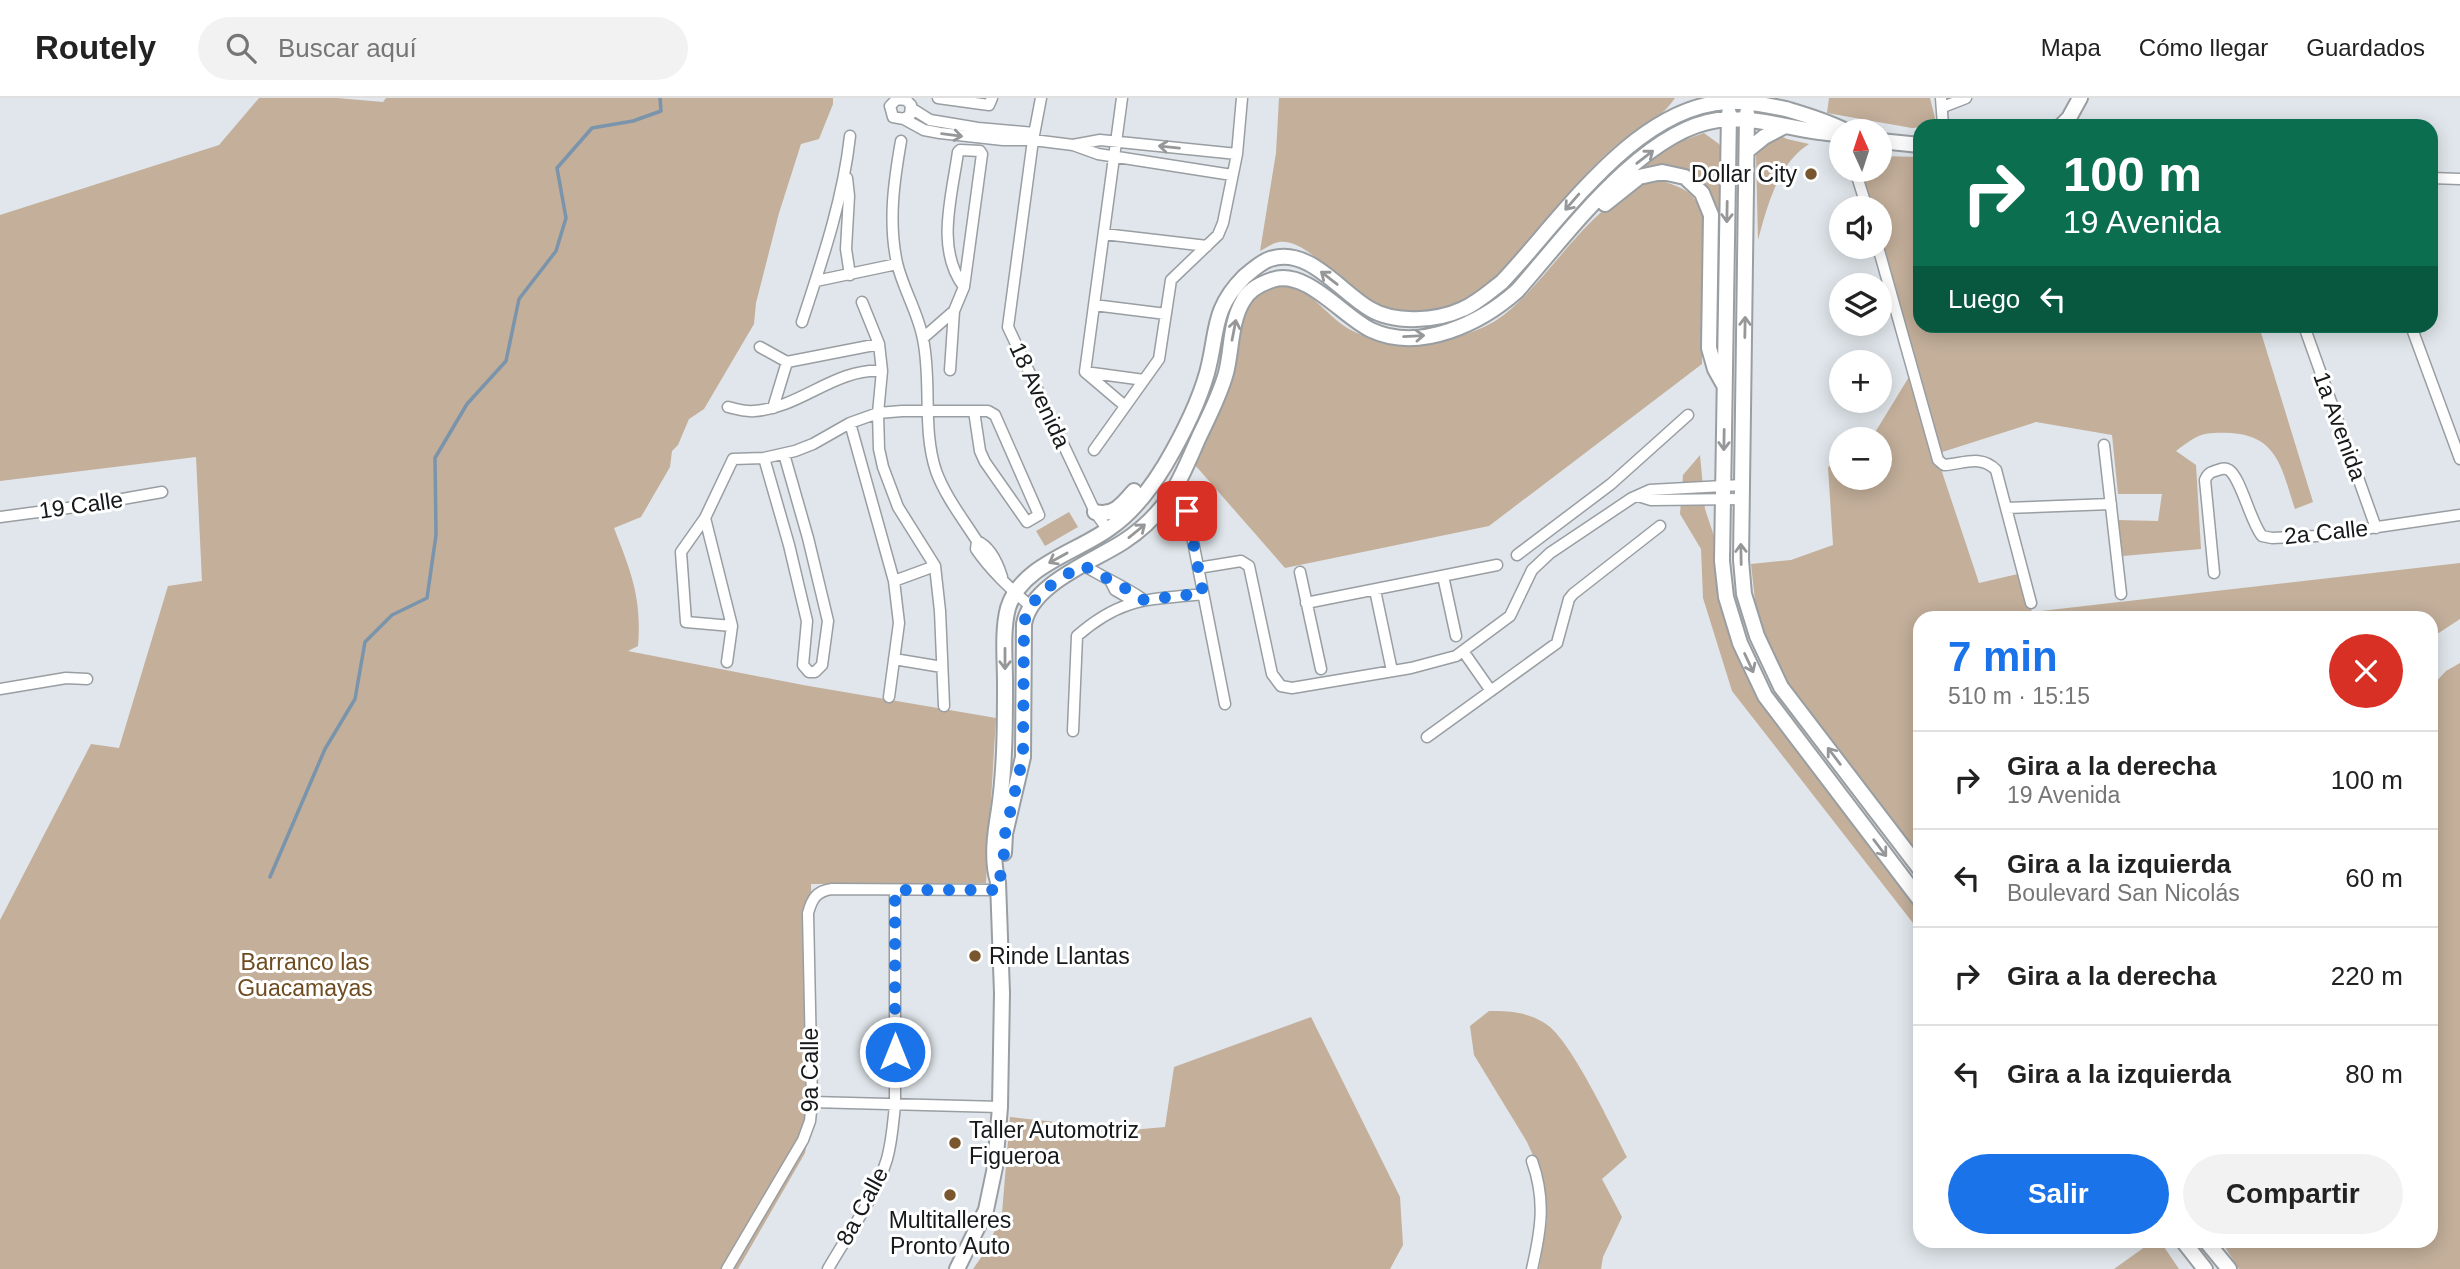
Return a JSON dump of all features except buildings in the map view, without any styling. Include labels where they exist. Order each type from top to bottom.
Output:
[{"type":"main road","points":[[1666,122],[1685,98]]},
{"type":"main road","points":[[2068,119],[2080,98]]},
{"type":"main road","points":[[1729,100],[1722,561],[1726,597],[1740,643],[1765,696],[1913,891]]},
{"type":"main road","points":[[957,1269],[986,1210],[995,1167],[1000,1107],[1002,993],[998,886],[994,868],[1005,757],[1005,637],[1008,610],[1016,593],[1046,565],[1108,530],[1131,510],[1164,466],[1187,425],[1204,381],[1223,302],[1230,291],[1270,259],[1290,257],[1313,265],[1371,310],[1396,318],[1431,317],[1462,309],[1502,282],[1614,158],[1640,137],[1666,122],[1698,107],[1729,100],[1746,100],[1829,122]]},
{"type":"main road","points":[[1746,100],[1748,150],[1741,560],[1744,594],[1757,636],[1781,687],[1913,860]]},
{"type":"main road","points":[[998,886],[1003,869],[1005,834],[1023,757],[1026,612],[1061,579],[1138,530],[1169,498],[1216,401],[1226,373],[1236,319],[1243,300],[1256,287],[1274,279],[1291,278],[1309,285],[1348,317],[1373,331],[1394,337],[1420,337],[1461,327],[1500,306],[1517,291],[1617,178],[1657,147],[1684,131],[1704,123],[1728,120],[1829,132]]},
{"type":"main road","points":[[1748,150],[1774,131],[1788,125]]},
{"type":"main road","points":[[1892,142],[1913,144]]},
{"type":"main road","points":[[1561,241],[1587,223],[1611,197],[1639,177],[1662,172],[1674,173],[1695,184],[1708,204],[1711,215],[1709,348],[1715,369],[1726,387]]},
{"type":"main road","points":[[1095,512],[1113,512],[1138,487],[1157,463],[1204,381]]},
{"type":"main road","points":[[1086,564],[1091,556],[1110,542],[1108,530]]},
{"type":"main road","points":[[2188,1248],[2205,1269]]},
{"type":"main road","points":[[2212,1248],[2229,1269]]},
{"type":"street","points":[[904,119],[910,115],[909,102],[903,98],[893,99],[891,114],[896,119],[904,119],[924,130],[1003,141],[1034,133]]},
{"type":"street","points":[[938,98],[989,105],[992,98]]},
{"type":"street","name":"18 Avenida","points":[[1041,98],[1008,327],[1095,512],[1108,530]]},
{"type":"street","points":[[1084,372],[1122,98]]},
{"type":"street","points":[[1094,450],[1159,359],[1171,279],[1218,235],[1223,223],[1237,154],[1242,98]]},
{"type":"street","points":[[1942,102],[1966,98]]},
{"type":"street","points":[[911,108],[930,120],[1034,133],[1115,156],[1232,175]]},
{"type":"street","points":[[802,322],[846,174],[850,136]]},
{"type":"street","points":[[1073,145],[1100,140],[1237,154]]},
{"type":"street","points":[[901,141],[891,211],[897,264],[923,338],[930,447],[936,472],[977,541],[976,549],[990,570],[1030,606]]},
{"type":"street","points":[[950,370],[954,311],[964,287],[982,153],[960,150],[946,245],[953,270],[964,287]]},
{"type":"street","points":[[846,174],[849,186],[846,249],[850,275]]},
{"type":"street","points":[[2438,178],[2460,179]]},
{"type":"street","points":[[1104,234],[1207,246]]},
{"type":"street","points":[[1881,259],[1938,460],[1944,465],[1978,460],[1989,463],[1996,470],[2031,603]]},
{"type":"street","points":[[816,281],[897,264]]},
{"type":"street","points":[[862,302],[879,344],[882,371],[878,414],[879,449],[889,489],[935,566],[940,611],[944,706]]},
{"type":"street","points":[[1094,305],[1166,314]]},
{"type":"street","points":[[923,338],[954,311]]},
{"type":"street","name":"1a Avenida","points":[[2306,333],[2376,528]]},
{"type":"street","points":[[2414,333],[2460,459]]},
{"type":"street","points":[[761,347],[788,362],[879,344]]},
{"type":"street","points":[[772,408],[788,362]]},
{"type":"street","points":[[728,407],[754,411],[772,408],[848,374],[868,370],[882,371]]},
{"type":"street","points":[[1084,372],[1144,380]]},
{"type":"street","points":[[1084,372],[1125,406]]},
{"type":"street","points":[[732,626],[686,621],[681,552],[705,518],[730,461],[734,458],[764,458],[785,454],[813,444],[850,423],[878,414],[985,410],[995,415],[1039,515],[1027,523],[985,462],[980,451],[974,411]]},
{"type":"street","points":[[1517,555],[1611,484],[1688,415]]},
{"type":"street","points":[[850,423],[894,581],[899,623],[888,697]]},
{"type":"street","points":[[2104,445],[2121,594]]},
{"type":"street","points":[[764,458],[807,621],[803,666],[809,672],[815,672],[822,665],[828,621],[785,454]]},
{"type":"street","name":"2a Calle","points":[[2214,573],[2205,480],[2212,471],[2224,468],[2235,478],[2262,536],[2316,536],[2460,515]]},
{"type":"street","points":[[1198,568],[1241,561],[1249,566],[1272,674],[1281,686],[1292,688],[1448,660],[1510,616],[1532,570],[1558,547],[1650,490],[1742,492]]},
{"type":"street","name":"19 Calle","points":[[0,517],[162,492]]},
{"type":"street","points":[[2006,508],[2111,504]]},
{"type":"street","points":[[1187,511],[1225,704]]},
{"type":"street","points":[[705,518],[732,626],[727,662]]},
{"type":"street","points":[[1427,737],[1557,643],[1569,599],[1573,594],[1660,526]]},
{"type":"street","points":[[1549,532],[1558,547]]},
{"type":"street","points":[[789,545],[808,538]]},
{"type":"street","points":[[1086,564],[1111,582],[1122,583],[1139,601]]},
{"type":"street","points":[[1306,603],[1497,565]]},
{"type":"street","points":[[894,581],[935,566]]},
{"type":"street","points":[[1300,572],[1321,669]]},
{"type":"street","points":[[1443,576],[1455,636]]},
{"type":"street","points":[[1376,590],[1392,671]]},
{"type":"street","points":[[1073,731],[1077,636],[1112,610],[1139,601],[1203,593]]},
{"type":"street","points":[[1463,651],[1491,691]]},
{"type":"street","points":[[894,659],[942,667]]},
{"type":"street","points":[[0,689],[66,678],[87,679]]},
{"type":"street","points":[[895,890],[998,886]]},
{"type":"street","name":"9a Calle","points":[[727,1269],[803,1140],[810,1121],[812,1102],[808,913],[813,898],[818,893],[832,889],[895,890]]},
{"type":"street","name":"8a Calle","points":[[828,1269],[882,1171],[893,1133],[895,890]]},
{"type":"street","points":[[812,1102],[1000,1107]]},
{"type":"street","points":[[1532,1161],[1538,1179],[1542,1219],[1532,1269]]},
{"type":"green space","name":"Barranco las Guacamayas","points":[[259,98],[337,98],[383,102],[386,98],[833,98],[819,139],[801,144],[779,213],[756,303],[754,324],[704,409],[689,419],[678,445],[672,451],[670,467],[641,517],[614,528],[637,599],[638,646],[628,651],[803,685],[996,718],[986,883],[811,884],[814,1006],[812,1120],[805,1153],[738,1269],[0,1269],[0,920],[91,744],[119,748],[168,586],[202,581],[196,457],[0,481],[0,215],[219,145]]},
{"type":"green space","points":[[1279,98],[1675,98],[1660,115],[1622,140],[1598,162],[1516,259],[1480,293],[1458,306],[1433,313],[1415,314],[1375,306],[1319,260],[1292,244],[1279,242],[1260,251],[1276,153]]},
{"type":"green space","points":[[1829,98],[1930,98],[1935,119],[1913,119],[1912,128],[1892,124],[1892,119],[1861,119],[1827,113]]},
{"type":"green space","points":[[1704,133],[1719,144],[1723,152],[1719,365],[1714,356],[1713,217],[1682,174],[1628,176],[1673,144]]},
{"type":"green space","points":[[1779,135],[1809,144],[1789,162],[1775,187],[1758,240],[1756,155],[1760,145]]},
{"type":"green space","points":[[1892,156],[1913,157],[1913,333],[2261,333],[2313,502],[2295,509],[2282,469],[2269,448],[2259,441],[2231,433],[2201,435],[2176,451],[2196,465],[2201,549],[2123,556],[2117,520],[2158,521],[2162,494],[2118,494],[2112,435],[2036,422],[1936,454],[1979,583],[2018,574],[2032,611],[1913,611],[1913,847],[1776,668],[1757,619],[1751,564],[1791,560],[1833,545],[1829,490],[1892,490],[1892,427],[1878,427],[1887,413],[1892,413],[1892,405],[1912,372],[1892,294],[1892,273],[1887,273],[1883,259],[1892,259],[1892,196],[1861,196],[1857,182],[1892,182]]},
{"type":"green space","points":[[1658,179],[1689,193],[1702,212],[1702,364],[1489,526],[1285,568],[1195,465],[1222,401],[1243,313],[1259,293],[1273,286],[1297,288],[1349,329],[1381,341],[1414,344],[1454,338],[1481,328],[1505,314],[1594,219],[1635,188]]},
{"type":"green space","points":[[1700,455],[1705,509],[1714,536],[1721,609],[1732,642],[1777,724],[1913,901],[1913,923],[1732,691],[1703,598],[1701,549],[1680,514],[1683,475]]},
{"type":"green space","points":[[1069,512],[1078,527],[1045,546],[1036,531]]},
{"type":"green space","points":[[2460,563],[2460,619],[2438,633],[2438,611],[2041,611]]},
{"type":"green space","points":[[2460,663],[2460,1269],[2239,1269],[2226,1248],[2438,1248],[2438,680]]},
{"type":"green space","points":[[1489,1011],[1526,1015],[1546,1024],[1556,1033],[1590,1085],[1627,1157],[1602,1179],[1622,1217],[1603,1257],[1601,1269],[1539,1269],[1547,1219],[1541,1173],[1527,1142],[1474,1055],[1470,1026]]},
{"type":"green space","points":[[1311,1017],[1400,1197],[1403,1245],[1390,1269],[973,1269],[987,1249],[1002,1213],[1010,1117],[1131,1130],[1165,1127],[1174,1067]]},
{"type":"green space","points":[[2143,1248],[2165,1248],[2179,1269],[2114,1269]]},
{"type":"waterway","points":[[270,877],[325,749],[355,699],[365,642],[392,615],[427,598],[436,535],[435,458],[467,404],[506,361],[519,299],[556,251],[566,218],[557,168],[592,128],[633,121],[661,111],[660,98]]},
{"type":"place","name":"Dollar City","points":[[1811,174]]},
{"type":"place","name":"Rinde Llantas","points":[[975,956]]},
{"type":"place","name":"Taller Automotriz Figueroa","points":[[955,1143]]},
{"type":"place","name":"Multitalleres Pronto Auto","points":[[950,1195]]},
{"type":"route","points":[[895,1052],[895,890],[999,890],[1005,834],[1023,757],[1026,612],[1041,594],[1083,565],[1111,582],[1122,583],[1144,600],[1203,593],[1187,511]]}]
